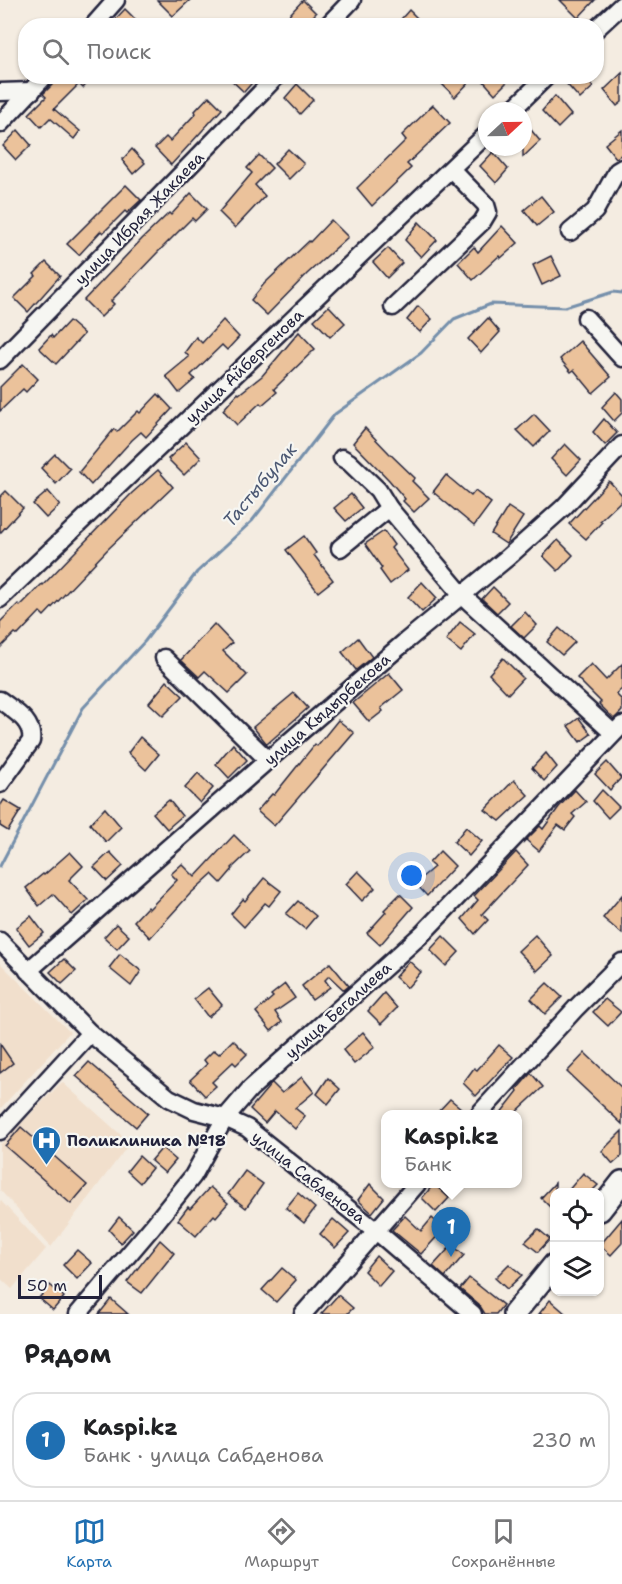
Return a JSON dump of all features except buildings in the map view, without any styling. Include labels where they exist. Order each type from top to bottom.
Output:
[{"type":"main road","points":[[604,1205],[622,1182]]},
{"type":"main road","points":[[514,1314],[550,1271]]},
{"type":"street","points":[[100,18],[116,0]]},
{"type":"street","points":[[335,18],[352,0]]},
{"type":"street","points":[[604,22],[622,5]]},
{"type":"street","points":[[0,124],[38,84]]},
{"type":"street","name":"улица Ибрая Жакаева","points":[[0,360],[269,84]]},
{"type":"street","points":[[520,102],[539,84]]},
{"type":"street","points":[[0,92],[32,91]]},
{"type":"street","name":"улица Айбергенова","points":[[0,599],[478,143]]},
{"type":"street","points":[[570,232],[596,211],[617,171],[622,168]]},
{"type":"street","points":[[393,307],[482,222],[488,212],[486,205],[451,169]]},
{"type":"street","points":[[586,318],[622,358]]},
{"type":"street","name":"улица Кыдырбекова","points":[[28,970],[268,759],[406,641],[463,596],[564,507],[622,445]]},
{"type":"street","points":[[342,458],[378,490],[389,508],[463,596],[618,729]]},
{"type":"street","points":[[340,548],[389,508]]},
{"type":"street","points":[[164,658],[268,759]]},
{"type":"street","points":[[0,700],[28,723],[32,732],[31,741],[0,784]]},
{"type":"street","name":"улица Бегалиева","points":[[78,1314],[153,1227],[193,1176],[225,1118],[250,1089],[423,933],[618,729]]},
{"type":"street","name":"улица Сабденова","points":[[0,942],[90,1033],[169,1098],[194,1110],[225,1118],[247,1128],[375,1230],[473,1314]]},
{"type":"street","points":[[483,1110],[576,1008],[622,962]]},
{"type":"street","points":[[0,1131],[90,1033]]},
{"type":"street","points":[[303,1314],[413,1188]]},
{"type":"shaded area","points":[[0,963],[70,1032],[0,1109]]},
{"type":"shaded area","points":[[62,1082],[130,1143],[51,1247],[0,1190],[0,1145]]},
{"type":"shaded area","points":[[0,1200],[46,1249],[12,1289],[0,1278]]},
{"type":"waterway","name":"Тастыбулак","points":[[0,866],[83,708],[145,641],[197,572],[252,521],[335,414],[421,353],[454,319],[491,304],[565,307],[613,292],[622,293]]},
{"type":"place","name":"Поликлиника №18","points":[[46,1166]]},
{"type":"place","name":"Kaspi.kz","points":[[451,1257]]}]
